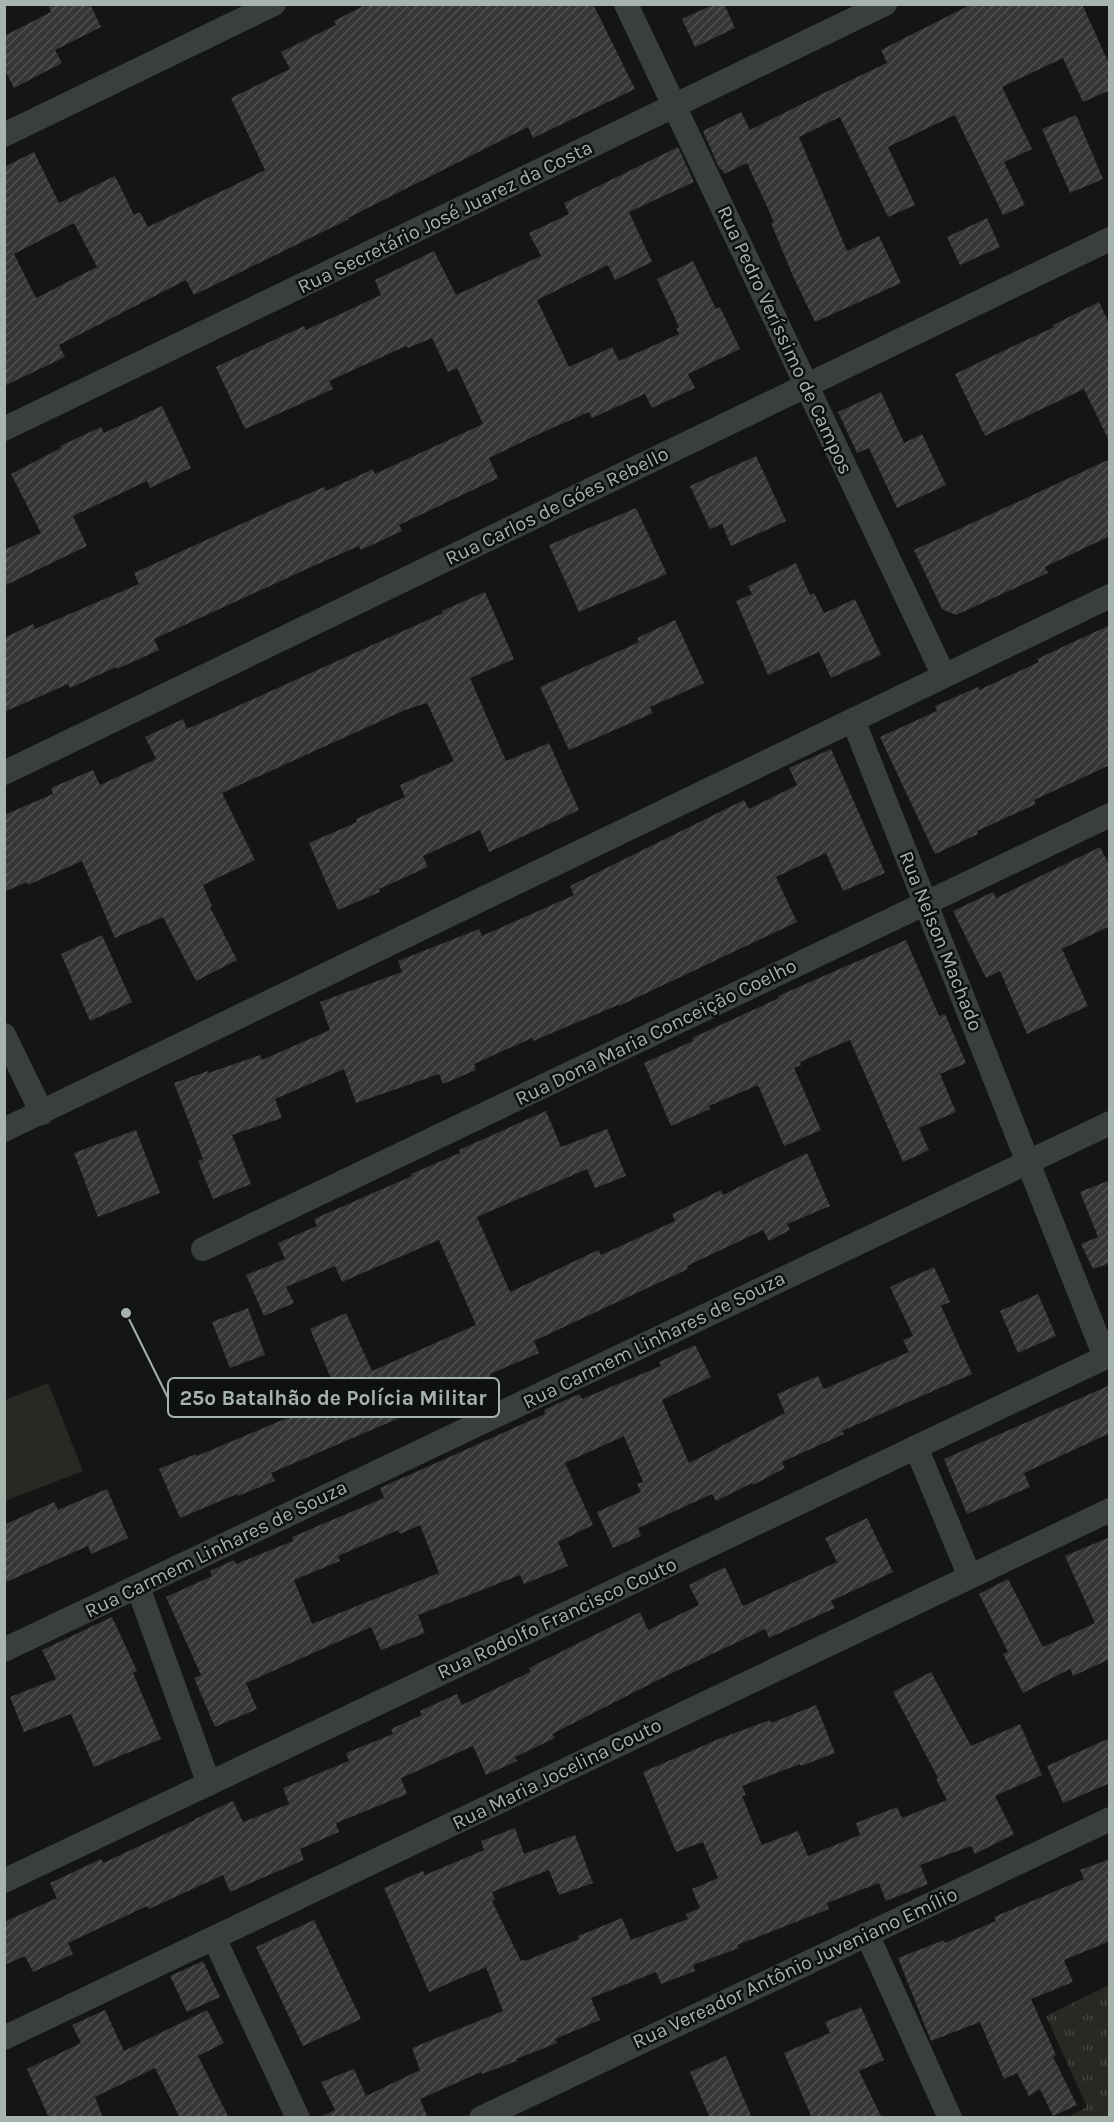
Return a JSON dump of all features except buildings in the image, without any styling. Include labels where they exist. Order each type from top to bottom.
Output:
[{"type":"street","points":[[4,135],[274,4]]},
{"type":"street","name":"Rua Pedro Veríssimo de Campos","points":[[626,4],[944,676]]},
{"type":"street","name":"Rua Secretário José Juarez da Costa","points":[[4,429],[885,4]]},
{"type":"street","name":"Rua Carlos de Góes Rebello","points":[[4,773],[1110,240]]},
{"type":"street","points":[[4,1130],[1110,596]]},
{"type":"street","name":"Rua Nelson Machado","points":[[853,720],[1107,1356]]},
{"type":"street","name":"Rua Dona Maria Conceição Coelho","points":[[203,1249],[1110,815]]},
{"type":"street","points":[[4,1035],[42,1113]]},
{"type":"street","name":"Rua Carmem Linhares de Souza","points":[[4,1650],[1110,1123]]},
{"type":"street","name":"Rua Rodolfo Francisco Couto","points":[[4,1881],[1107,1356]]},
{"type":"street","points":[[916,1447],[970,1577]]},
{"type":"street","name":"Rua Maria Jocelina Couto","points":[[4,2038],[1110,1510]]},
{"type":"street","points":[[138,1587],[209,1784]]},
{"type":"street","name":"Rua Vereador Antônio Juveniano Emílio","points":[[481,2118],[1110,1819]]},
{"type":"street","points":[[867,1934],[950,2118]]},
{"type":"street","points":[[214,1938],[298,2118]]},
{"type":"green space","points":[[48,1383],[83,1471],[5,1501],[5,1400]]},
{"type":"green space","points":[[1109,1985],[1109,2117],[1068,2117],[1087,2107],[1046,2016]]},
{"type":"place","name":"25º Batalhão de Polícia Militar","points":[[126,1313]]}]
